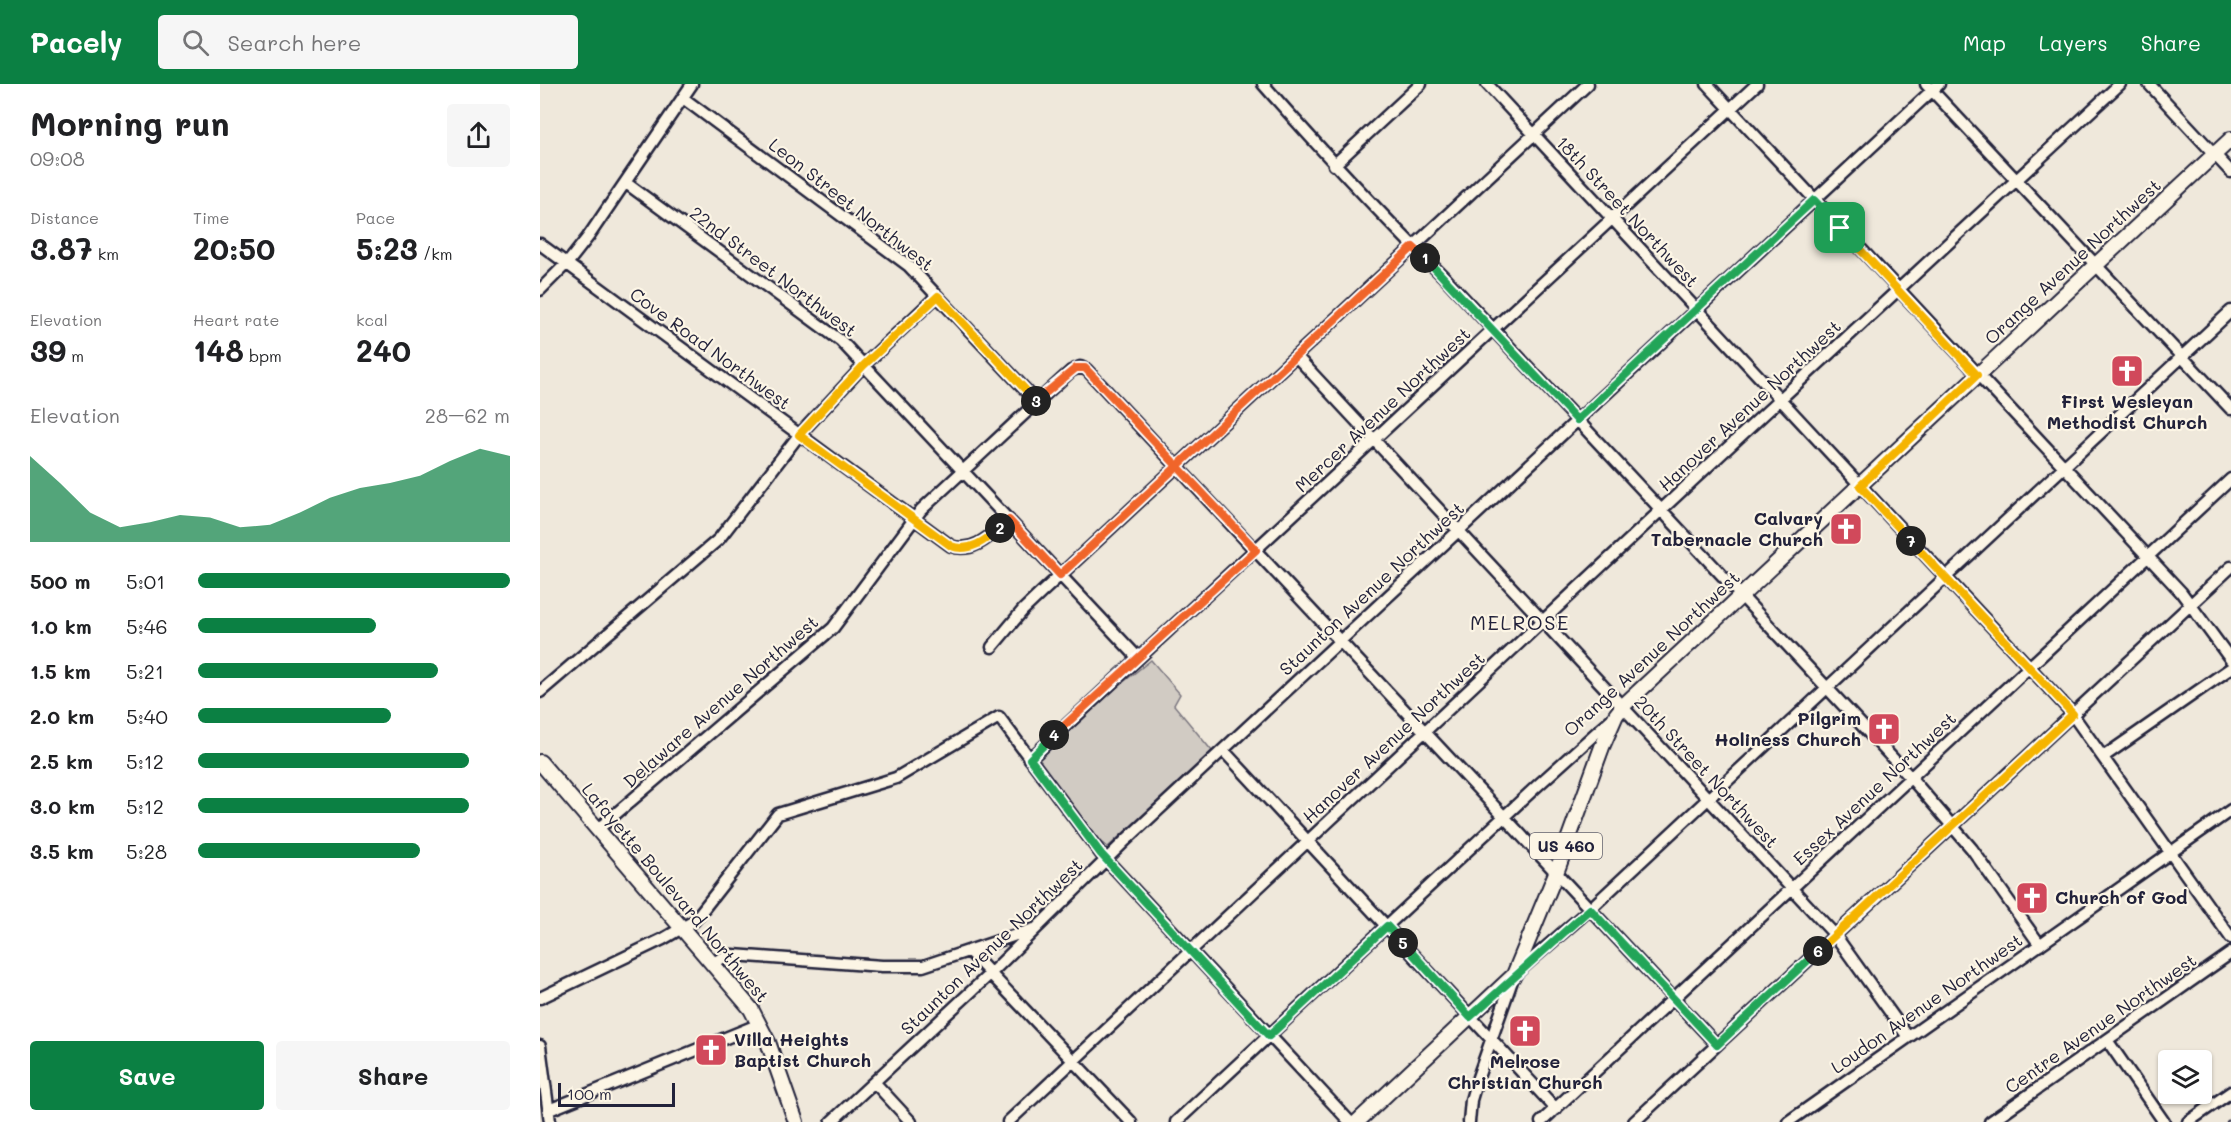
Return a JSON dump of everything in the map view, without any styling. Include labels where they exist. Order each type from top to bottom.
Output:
[{"type":"main road","name":"Orange Avenue Northwest","points":[[1619,711],[2231,139]]},
{"type":"main road","name":"US 460","points":[[1357,1122],[1515,975],[1619,711]]},
{"type":"main road","name":"Lafayette Boulevard Northwest","points":[[540,762],[741,995],[760,1024],[780,1072],[796,1122]]},
{"type":"street","points":[[540,290],[566,264],[588,237],[692,84]]},
{"type":"street","points":[[1263,84],[1334,165],[1493,330],[1911,778],[1954,826],[2040,945]]},
{"type":"street","points":[[1334,165],[1421,84]]},
{"type":"street","name":"18th Street Northwest","points":[[1487,84],[2073,714],[2231,938]]},
{"type":"street","points":[[992,647],[1023,610],[1060,575],[1588,84]]},
{"type":"street","points":[[1707,84],[2191,604],[2231,660]]},
{"type":"street","name":"Mercer Avenue Northwest","points":[[1030,759],[1757,84]]},
{"type":"street","name":"Hanover Avenue Northwest","points":[[1008,1122],[2120,84]]},
{"type":"street","points":[[2149,84],[2231,172]]},
{"type":"street","points":[[1932,86],[2095,266],[2231,409]]},
{"type":"street","name":"Staunton Avenue Northwest","points":[[831,1122],[991,973],[1106,860],[1814,200],[1932,86]]},
{"type":"street","name":"Leon Street Northwest","points":[[683,98],[909,266],[1037,402]]},
{"type":"street","name":"22nd Street Northwest","points":[[626,183],[841,341],[1138,658]]},
{"type":"street","name":"Cove Road Northwest","points":[[540,244],[951,546],[964,549],[985,540],[1009,520]]},
{"type":"street","points":[[540,692],[719,539],[799,435],[864,365],[938,296]]},
{"type":"street","points":[[1469,1122],[1476,1083],[1515,975],[1590,909],[2231,311]]},
{"type":"street","name":"20th Street Northwest","points":[[1296,356],[1543,621],[1619,711],[1708,798],[1835,935],[1908,1037]]},
{"type":"street","name":"Delaware Avenue Northwest","points":[[598,829],[833,628],[913,519],[1071,371],[1076,368],[1085,368],[1177,467]]},
{"type":"street","points":[[1177,467],[1717,1045]]},
{"type":"street","name":"Essex Avenue Northwest","points":[[1541,1122],[2231,479]]},
{"type":"street","points":[[1634,1122],[2231,567]]},
{"type":"street","points":[[2103,757],[2231,668]]},
{"type":"street","name":"Orange Avenue Northwest","points":[[1176,1122],[1619,711]]},
{"type":"street","points":[[540,998],[683,928],[698,917],[778,814],[896,778],[999,717],[1106,860],[1350,1122]]},
{"type":"street","points":[[1223,750],[1556,1109]]},
{"type":"street","name":"Loudon Avenue Northwest","points":[[1788,1122],[2231,810]]},
{"type":"street","points":[[713,963],[733,955],[907,967],[934,964],[1037,928]]},
{"type":"street","points":[[970,952],[1131,1122]]},
{"type":"street","name":"Centre Avenue Northwest","points":[[1990,1122],[2231,952]]},
{"type":"street","points":[[540,1046],[549,1116],[760,1024]]},
{"type":"street","points":[[2107,1040],[2164,1122]]},
{"type":"street","points":[[875,1083],[911,1122]]},
{"type":"street","points":[[2188,1122],[2231,1092]]},
{"type":"shaded area","points":[[1151,660],[1180,694],[1174,705],[1212,751],[1108,847],[1099,841],[1041,767],[1039,759],[1116,688]]},
{"type":"place","name":"First Wesleyan Methodist Church","points":[[2127,371]]},
{"type":"place","name":"Calvary Tabernacle Church","points":[[1846,529]]},
{"type":"place","name":"Pilgrim Holiness Church","points":[[1884,729]]},
{"type":"place","name":"Church of God","points":[[2032,898]]},
{"type":"place","name":"Melrose Christian Church","points":[[1525,1031]]},
{"type":"place","name":"Villa Heights Baptist Church","points":[[711,1050]]},
{"type":"district","name":"MELROSE","points":[[1520,623]]},
{"type":"route","points":[[1840,228],[1814,200],[1577,420],[1446,279],[1413,247],[1229,419],[1177,467],[1060,575],[1009,520],[985,540],[972,547],[964,549],[951,546],[799,435],[837,392],[938,296],[1037,402],[1071,371],[1080,367],[1085,368],[1177,467],[1256,550],[1039,748],[1030,759],[1101,854],[1269,1036],[1387,926],[1470,1017],[1590,909],[1717,1045],[2037,750],[2073,714],[1860,486],[1977,375],[1840,228]]}]
